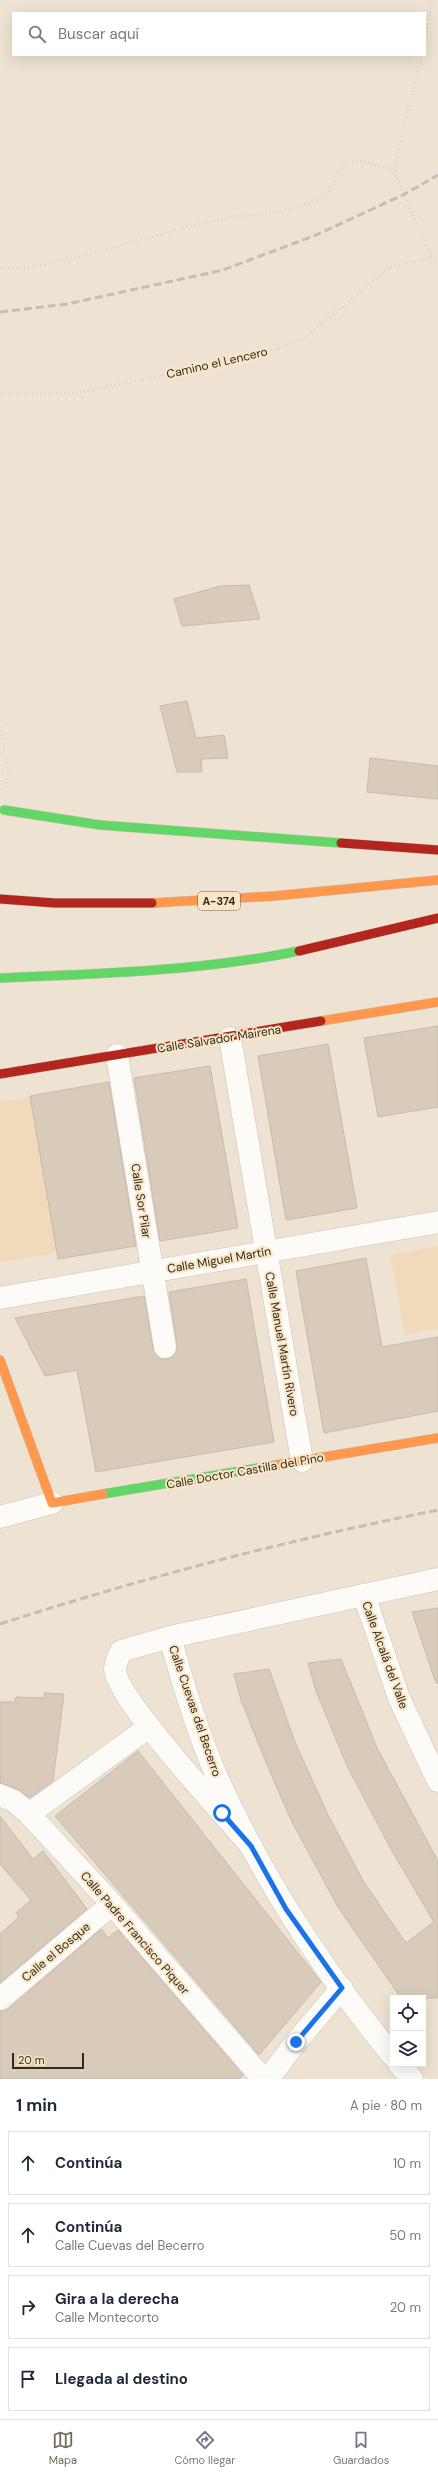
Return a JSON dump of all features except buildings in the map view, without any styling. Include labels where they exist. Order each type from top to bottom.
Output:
[{"type":"main road","points":[[2,809],[100,825],[438,850]]},
{"type":"main road","name":"A-374","points":[[0,899],[55,904],[134,906],[221,901],[438,880]]},
{"type":"main road","points":[[0,978],[95,975],[235,962],[315,948],[438,918]]},
{"type":"main road","name":"Calle Salvador Mairena","points":[[0,1074],[230,1038],[438,1002]]},
{"type":"main road","points":[[0,1360],[52,1504]]},
{"type":"main road","name":"Calle Doctor Castilla del Pino","points":[[52,1504],[438,1438]]},
{"type":"street","name":"Calle Manuel Martín Rivero","points":[[230,1038],[302,1461]]},
{"type":"street","name":"Calle Sor Pilar","points":[[117,1055],[165,1348]]},
{"type":"street","name":"Calle Miguel Martín","points":[[0,1298],[438,1222]]},
{"type":"street","points":[[0,1517],[52,1504]]},
{"type":"street","name":"Calle Cuevas del Becerro","points":[[390,2052],[286,1909],[251,1846],[216,1774],[188,1699],[170,1637],[438,1579]]},
{"type":"street","name":"Calle Alcalá del Valle","points":[[364,1595],[399,1698],[438,1781]]},
{"type":"street","points":[[170,1637],[121,1651],[115,1669],[121,1687],[149,1727],[251,1846]]},
{"type":"street","points":[[28,1814],[149,1727]]},
{"type":"street","name":"Calle Padre Francisco Piquer","points":[[0,1795],[14,1801],[28,1814],[112,1904],[263,2079]]},
{"type":"street","name":"Calle el Bosque","points":[[0,1999],[112,1904]]},
{"type":"street","points":[[268,2079],[296,2042],[342,1988]]},
{"type":"street","points":[[402,2067],[412,2079]]},
{"type":"path","points":[[426,34],[432,0]]},
{"type":"path","points":[[422,56],[393,170],[432,258],[438,260]]},
{"type":"path","points":[[0,268],[32,267],[82,256],[198,224],[237,216],[281,212],[323,198],[333,186],[339,171],[349,162],[363,161],[393,170]]},
{"type":"path","name":"Camino el Lencero","points":[[0,394],[77,393],[262,355],[305,338],[390,267],[432,258]]},
{"type":"path","points":[[0,728],[8,771],[2,809]]},
{"type":"shaded area","points":[[30,1097],[57,1253],[0,1262],[0,1102]]},
{"type":"shaded area","points":[[438,1246],[438,1328],[405,1335],[390,1255]]},
{"type":"railway","points":[[0,312],[67,304],[223,270],[316,235],[403,195],[438,175]]},
{"type":"railway","points":[[0,1624],[163,1575],[272,1547],[438,1510]]},
{"type":"traffic: fast","points":[[4,810],[100,825],[341,843]]},
{"type":"traffic: fast","points":[[0,978],[112,973],[187,967],[262,958],[299,951]]},
{"type":"traffic: fast","points":[[103,1494],[270,1466]]},
{"type":"traffic: slow","points":[[152,903],[274,896],[438,880]]},
{"type":"traffic: slow","points":[[321,1021],[438,1002]]},
{"type":"traffic: slow","points":[[0,1360],[52,1503],[103,1494]]},
{"type":"traffic: slow","points":[[270,1466],[438,1438]]},
{"type":"traffic: jam","points":[[341,843],[438,850]]},
{"type":"traffic: jam","points":[[0,899],[55,903],[152,903]]},
{"type":"traffic: jam","points":[[299,951],[438,918]]},
{"type":"traffic: jam","points":[[0,1074],[321,1021]]},
{"type":"route","points":[[222,1813],[251,1846],[286,1909],[342,1988],[296,2042]]}]
